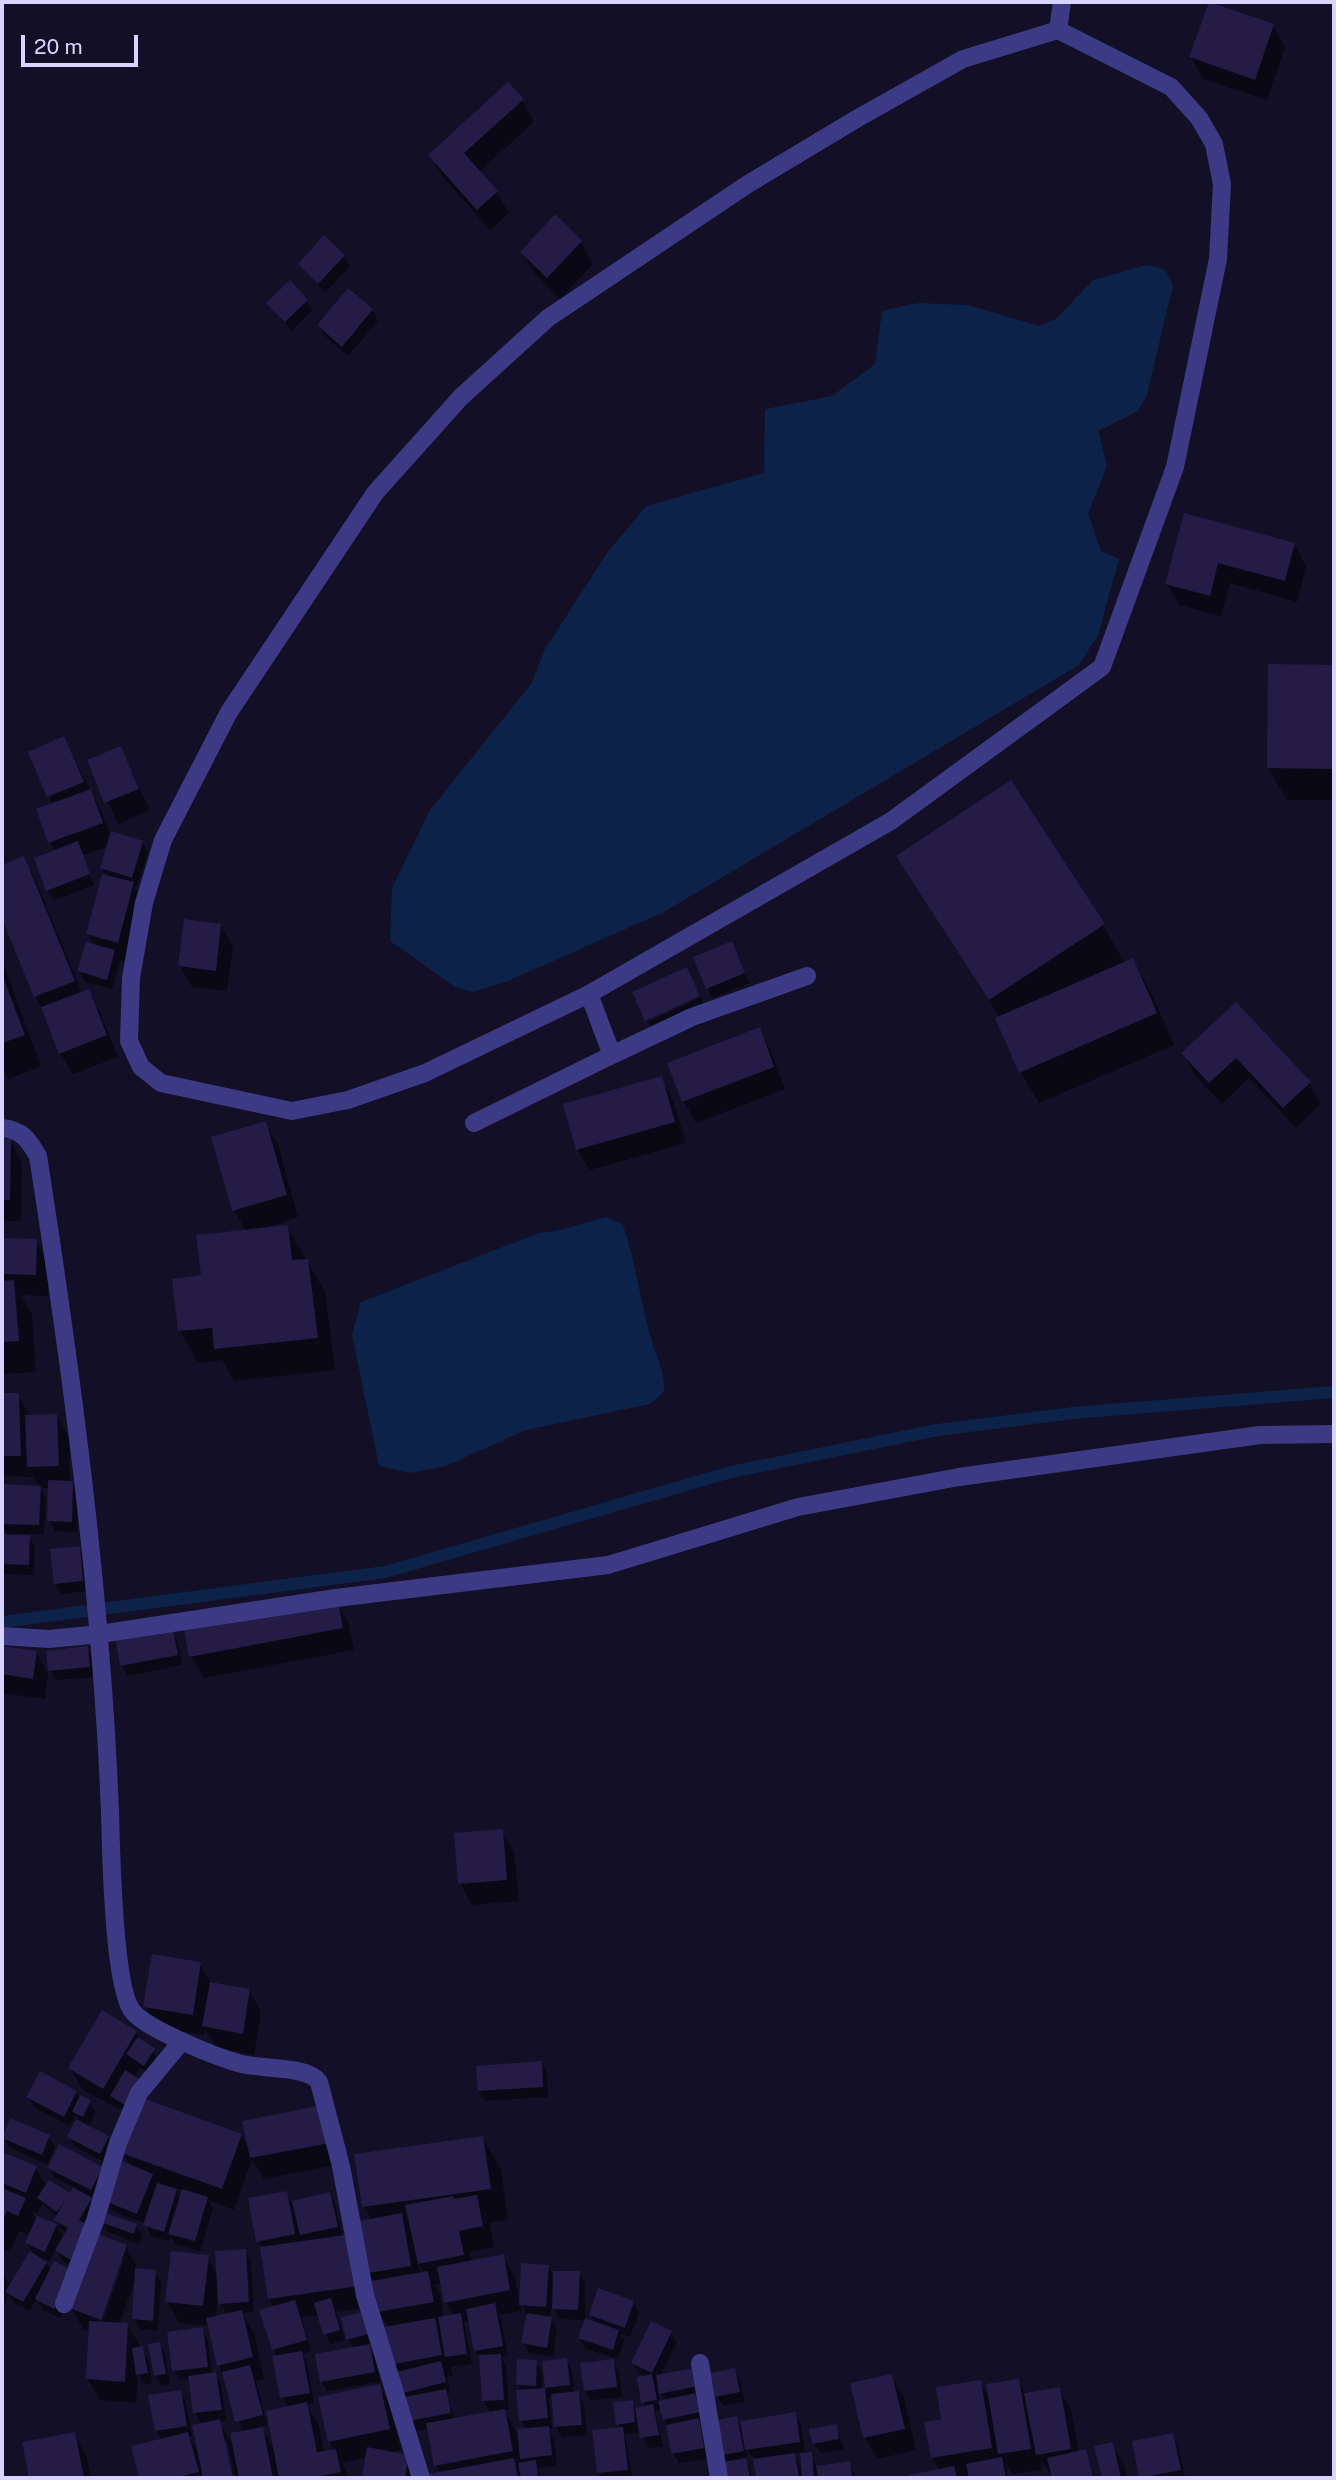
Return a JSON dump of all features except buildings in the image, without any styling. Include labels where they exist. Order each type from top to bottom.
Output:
[{"type":"street","points":[[1058,30],[1062,2]]},
{"type":"street","points":[[1058,30],[1171,87],[1199,118],[1214,144],[1222,184],[1219,259],[1175,467],[1102,667],[891,821],[589,994],[425,1073],[348,1100],[292,1111],[161,1083],[141,1067],[129,1041],[133,965],[144,903],[163,840],[229,712],[367,505],[461,397],[548,318],[748,184],[963,59],[1058,30]]},
{"type":"street","points":[[474,1123],[692,1017],[807,976]]},
{"type":"street","points":[[589,994],[612,1055]]},
{"type":"street","points":[[2,1128],[16,1130],[29,1140],[37,1156],[71,1365],[96,1589],[115,1926],[124,1988],[132,2011],[181,2041],[240,2064],[310,2074],[319,2082],[341,2166],[365,2295],[421,2478]]},
{"type":"street","points":[[2,1636],[48,1640],[99,1629],[608,1564],[798,1507],[959,1477],[1260,1435],[1334,1434]]},
{"type":"street","points":[[65,2304],[95,2221],[118,2143],[139,2093],[181,2041]]},
{"type":"street","points":[[700,2362],[719,2478]]},
{"type":"water","points":[[1147,265],[1164,269],[1173,285],[1147,395],[1138,411],[1098,431],[1107,466],[1088,514],[1101,551],[1119,559],[1098,635],[1079,665],[664,912],[508,981],[473,992],[455,987],[390,941],[392,888],[430,810],[531,684],[545,649],[607,553],[646,506],[764,473],[765,409],[832,396],[875,364],[882,311],[917,303],[968,305],[1039,326],[1056,319],[1093,280]]},
{"type":"water","points":[[607,1217],[623,1225],[647,1325],[662,1371],[664,1392],[650,1404],[526,1430],[446,1466],[410,1473],[379,1466],[352,1335],[361,1302],[539,1233]]},
{"type":"waterway","points":[[2,1622],[385,1572],[731,1472],[937,1430],[1073,1413],[1334,1392]]}]
